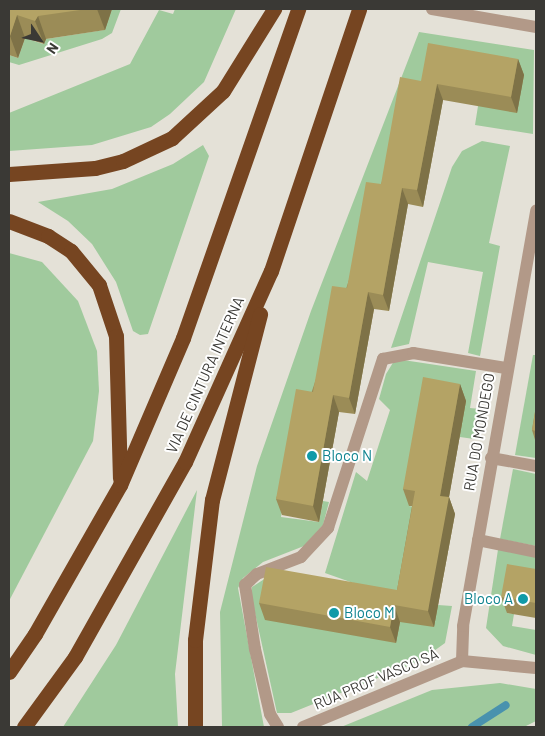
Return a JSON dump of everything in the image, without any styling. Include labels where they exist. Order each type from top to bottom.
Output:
[{"type":"highway","points":[[9,174],[95,168],[123,161],[172,138],[223,91],[274,9]]},
{"type":"highway","points":[[9,672],[35,634],[120,485],[183,338],[298,9]]},
{"type":"highway","name":"VIA DE CINTURA INTERNA","points":[[24,727],[75,657],[176,478],[271,271],[359,9]]},
{"type":"highway","points":[[9,221],[48,236],[72,251],[99,285],[116,336],[120,485]]},
{"type":"highway","points":[[195,727],[194,640],[212,500],[271,271]]},
{"type":"street","points":[[432,9],[536,27]]},
{"type":"street","name":"RUA DO MONDEGO","points":[[462,661],[463,626],[506,368],[530,277],[536,210]]},
{"type":"street","points":[[278,727],[254,649],[246,585],[257,574],[301,557],[328,528],[383,359],[412,353],[506,368]]},
{"type":"street","points":[[491,458],[536,466]]},
{"type":"street","points":[[478,540],[536,552]]},
{"type":"street","points":[[462,661],[536,668]]},
{"type":"street","name":"RUA PROF VASCO SÁ","points":[[303,727],[462,661]]},
{"type":"green space","points":[[112,9],[121,9],[112,33],[102,39],[19,65],[9,62],[9,55],[18,58],[25,38],[43,44],[46,39],[104,30]]},
{"type":"green space","points":[[175,9],[236,9],[204,82],[170,114],[151,127],[92,145],[9,151],[9,113],[130,64],[159,10],[173,14]]},
{"type":"green space","points":[[419,32],[534,50],[533,134],[475,125],[478,106],[434,59],[319,408],[302,406],[281,517],[319,522],[323,501],[329,502],[323,525],[304,546],[263,562],[243,578],[238,588],[264,727],[222,727],[220,612],[257,466],[311,311]]},
{"type":"green space","points":[[482,141],[510,146],[489,243],[500,246],[480,356],[468,353],[483,272],[428,262],[409,344],[391,348],[452,167],[462,151]]},
{"type":"green space","points":[[203,145],[209,156],[148,334],[140,335],[133,331],[116,282],[92,244],[68,221],[38,202],[112,189],[173,164]]},
{"type":"green space","points":[[9,253],[42,262],[78,301],[97,351],[99,391],[93,441],[9,601]]},
{"type":"green space","points":[[533,355],[536,355],[536,458],[515,455]]},
{"type":"green space","points":[[403,360],[476,371],[470,408],[480,409],[474,439],[460,437],[409,506],[421,508],[403,606],[373,590],[325,573],[356,472],[367,481],[390,410],[379,399],[386,374],[394,361]]},
{"type":"green space","points":[[513,469],[536,474],[536,546],[500,539]]},
{"type":"green space","points":[[197,490],[175,674],[178,727],[63,727],[116,645]]},
{"type":"green space","points":[[499,543],[536,550],[536,584],[507,613],[514,614],[512,626],[536,630],[536,655],[503,646],[486,628]]},
{"type":"green space","points":[[269,576],[400,622],[438,605],[452,606],[445,643],[420,661],[291,713],[277,713],[251,595],[252,587]]},
{"type":"green space","points":[[500,683],[536,689],[536,721],[524,727],[341,727],[432,690]]},
{"type":"building","points":[[9,9],[87,9],[38,16],[35,21],[17,15],[10,36]]},
{"type":"building","points":[[428,43],[518,59],[511,97],[437,84],[417,190],[402,188],[383,295],[368,292],[349,398],[333,395],[313,506],[276,499],[296,389],[313,392],[332,286],[347,288],[366,182],[381,184],[400,77],[421,81]]},
{"type":"building","points":[[423,377],[460,384],[440,496],[449,497],[428,611],[394,605],[390,627],[259,603],[266,567],[397,590],[415,491],[403,489]]},
{"type":"building","points":[[536,406],[536,431],[532,430]]},
{"type":"building","points":[[507,564],[536,569],[536,603],[501,597]]},
{"type":"waterway","points":[[472,727],[506,705]]},
{"type":"place","name":"Bloco N","points":[[312,456]]},
{"type":"place","name":"Bloco A","points":[[523,599]]},
{"type":"place","name":"Bloco M","points":[[334,613]]}]
